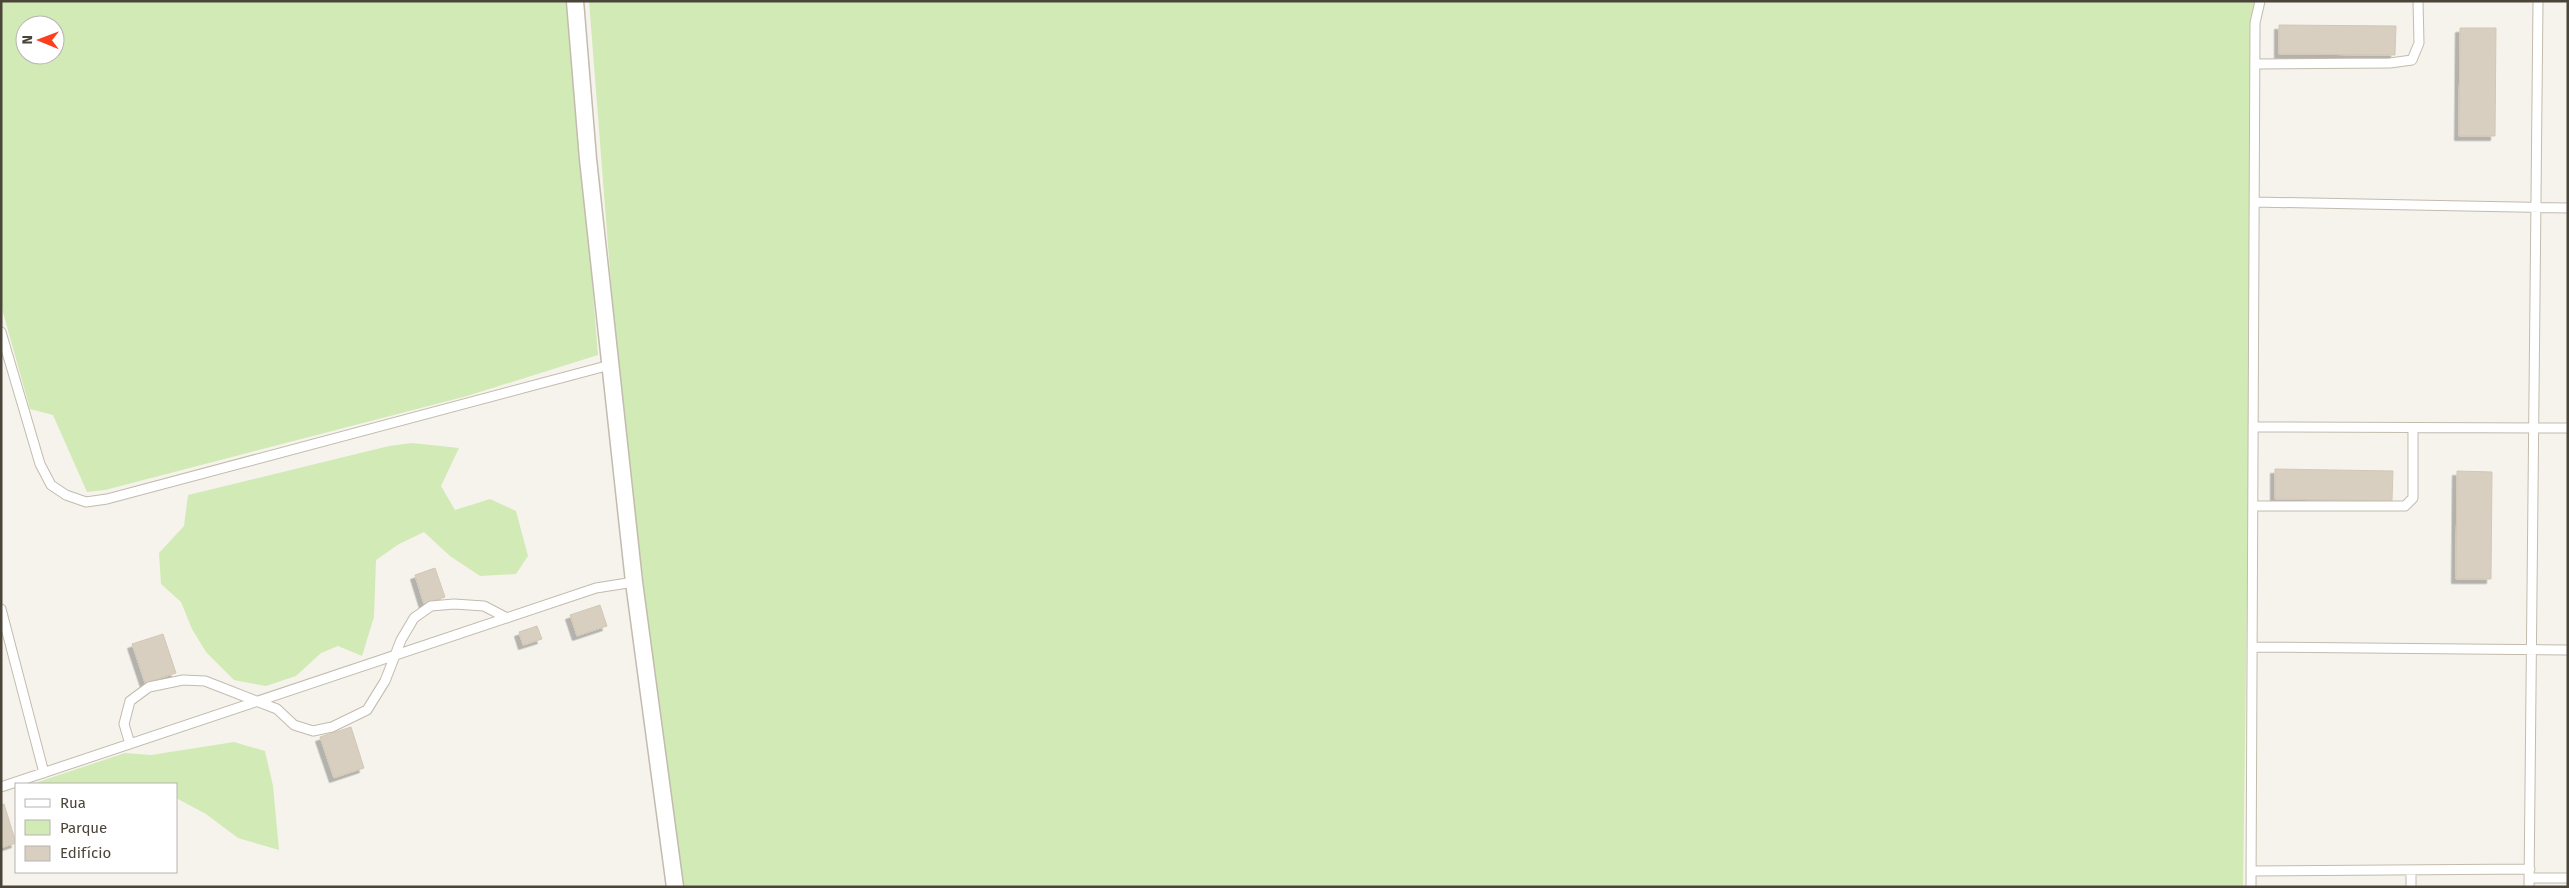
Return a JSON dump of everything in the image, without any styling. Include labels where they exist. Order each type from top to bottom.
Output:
[{"type":"street","points":[[575,1],[588,158],[634,582],[675,887]]},
{"type":"lane","points":[[2251,887],[2255,64],[2256,23],[2260,1]]},
{"type":"lane","points":[[2255,64],[2390,63],[2412,60],[2419,43],[2418,1]]},
{"type":"lane","points":[[2529,878],[2538,1]]},
{"type":"lane","points":[[2254,202],[2568,208]]},
{"type":"lane","points":[[1,332],[40,464],[52,485],[66,495],[86,502],[107,499],[610,365]]},
{"type":"lane","points":[[2253,427],[2568,428]]},
{"type":"lane","points":[[2253,506],[2405,506],[2413,498],[2414,428]]},
{"type":"lane","points":[[1,787],[596,588],[634,582]]},
{"type":"lane","points":[[130,744],[124,724],[130,701],[149,687],[183,680],[205,681],[277,709],[294,725],[313,731],[332,727],[366,710],[385,681],[401,640],[414,618],[432,606],[454,604],[484,606],[507,618]]},
{"type":"lane","points":[[1,609],[44,773]]},
{"type":"lane","points":[[2252,647],[2568,650]]},
{"type":"lane","points":[[2251,871],[2411,870],[2529,878],[2568,878]]},
{"type":"lane","points":[[2411,870],[2411,887]]},
{"type":"green space","points":[[1,1],[570,1],[598,355],[467,396],[105,490],[87,492],[53,415],[30,409],[1,305]]},
{"type":"green space","points":[[589,1],[2260,1],[2255,23],[2243,887],[681,887],[670,810],[617,361]]},
{"type":"green space","points":[[412,443],[459,448],[441,486],[455,510],[490,499],[516,511],[528,556],[516,574],[480,576],[450,556],[424,532],[399,544],[376,560],[374,617],[362,656],[338,646],[321,653],[296,676],[266,686],[234,680],[206,652],[192,629],[181,602],[161,584],[159,553],[184,526],[188,495],[389,446]]},
{"type":"green space","points":[[234,742],[265,751],[273,786],[279,850],[238,838],[206,814],[178,799],[178,783],[35,783],[125,753],[151,755]]},
{"type":"building","points":[[2279,25],[2396,26],[2395,55],[2279,54]]},
{"type":"building","points":[[2460,28],[2496,28],[2495,136],[2459,136]]},
{"type":"building","points":[[2275,469],[2393,471],[2392,501],[2275,499]]},
{"type":"building","points":[[2457,471],[2492,472],[2491,579],[2456,579]]},
{"type":"building","points":[[435,568],[445,597],[424,604],[415,575]]},
{"type":"building","points":[[600,605],[607,626],[577,636],[570,615]]},
{"type":"building","points":[[537,626],[542,639],[523,645],[519,632]]},
{"type":"building","points":[[163,634],[176,673],[145,683],[132,644]]},
{"type":"building","points":[[351,727],[364,768],[334,778],[320,737]]},
{"type":"building","points":[[4,804],[15,843],[1,848],[1,805]]}]
